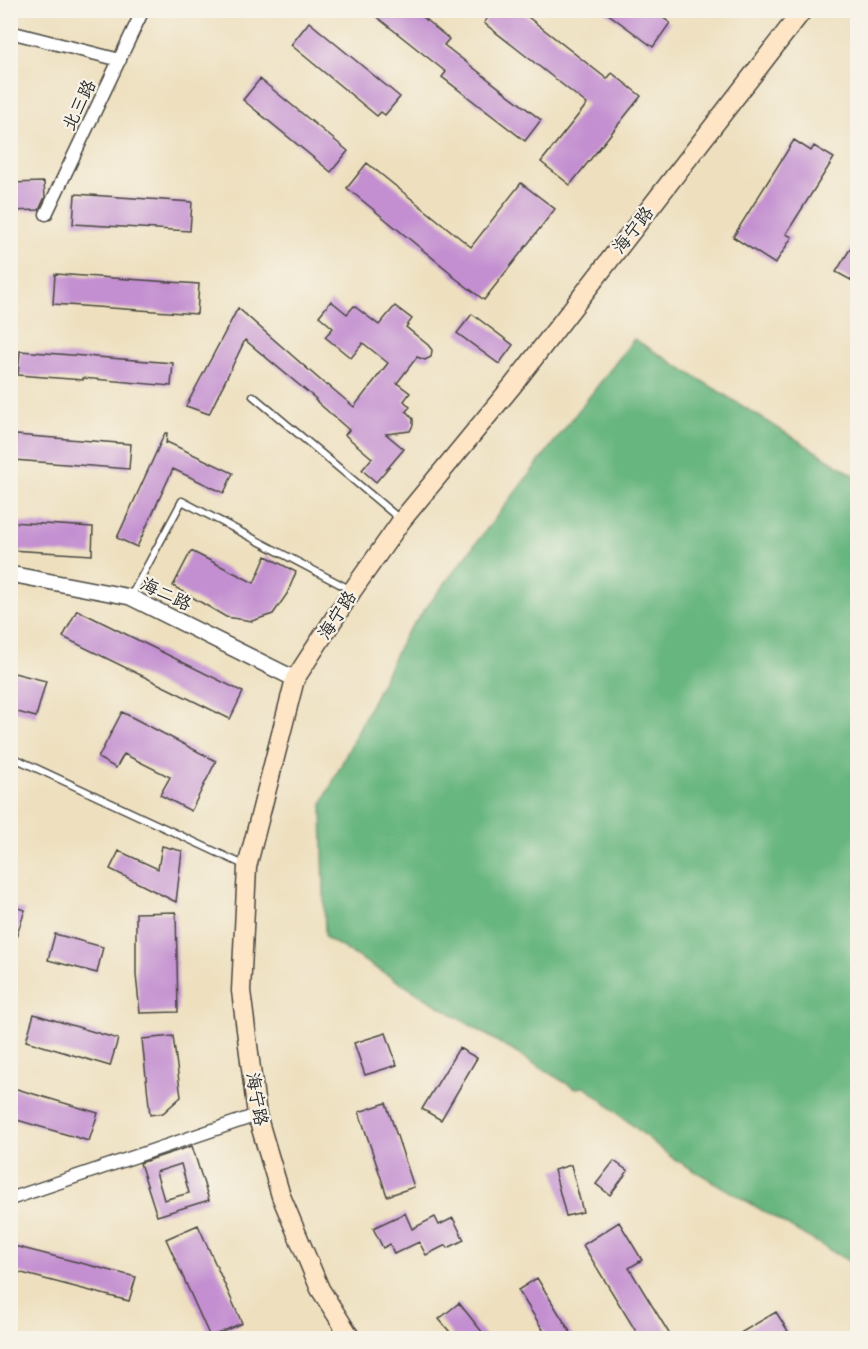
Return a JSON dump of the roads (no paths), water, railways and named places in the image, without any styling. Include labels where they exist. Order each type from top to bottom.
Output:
[{"type":"main road","name":"海宁路","points":[[351,1338],[321,1289],[281,1196],[257,1115],[241,991],[247,867],[295,679],[352,591],[402,520],[513,385],[803,10]]},
{"type":"street","name":"北三路","points":[[46,214],[143,10]]},
{"type":"street","points":[[10,33],[120,60]]},
{"type":"street","name":"海二路","points":[[10,574],[130,597],[295,679]]},
{"type":"street","points":[[10,1199],[257,1115]]},
{"type":"lane","points":[[253,396],[402,520]]},
{"type":"lane","points":[[130,597],[182,501],[352,591]]},
{"type":"lane","points":[[10,756],[247,867]]}]
